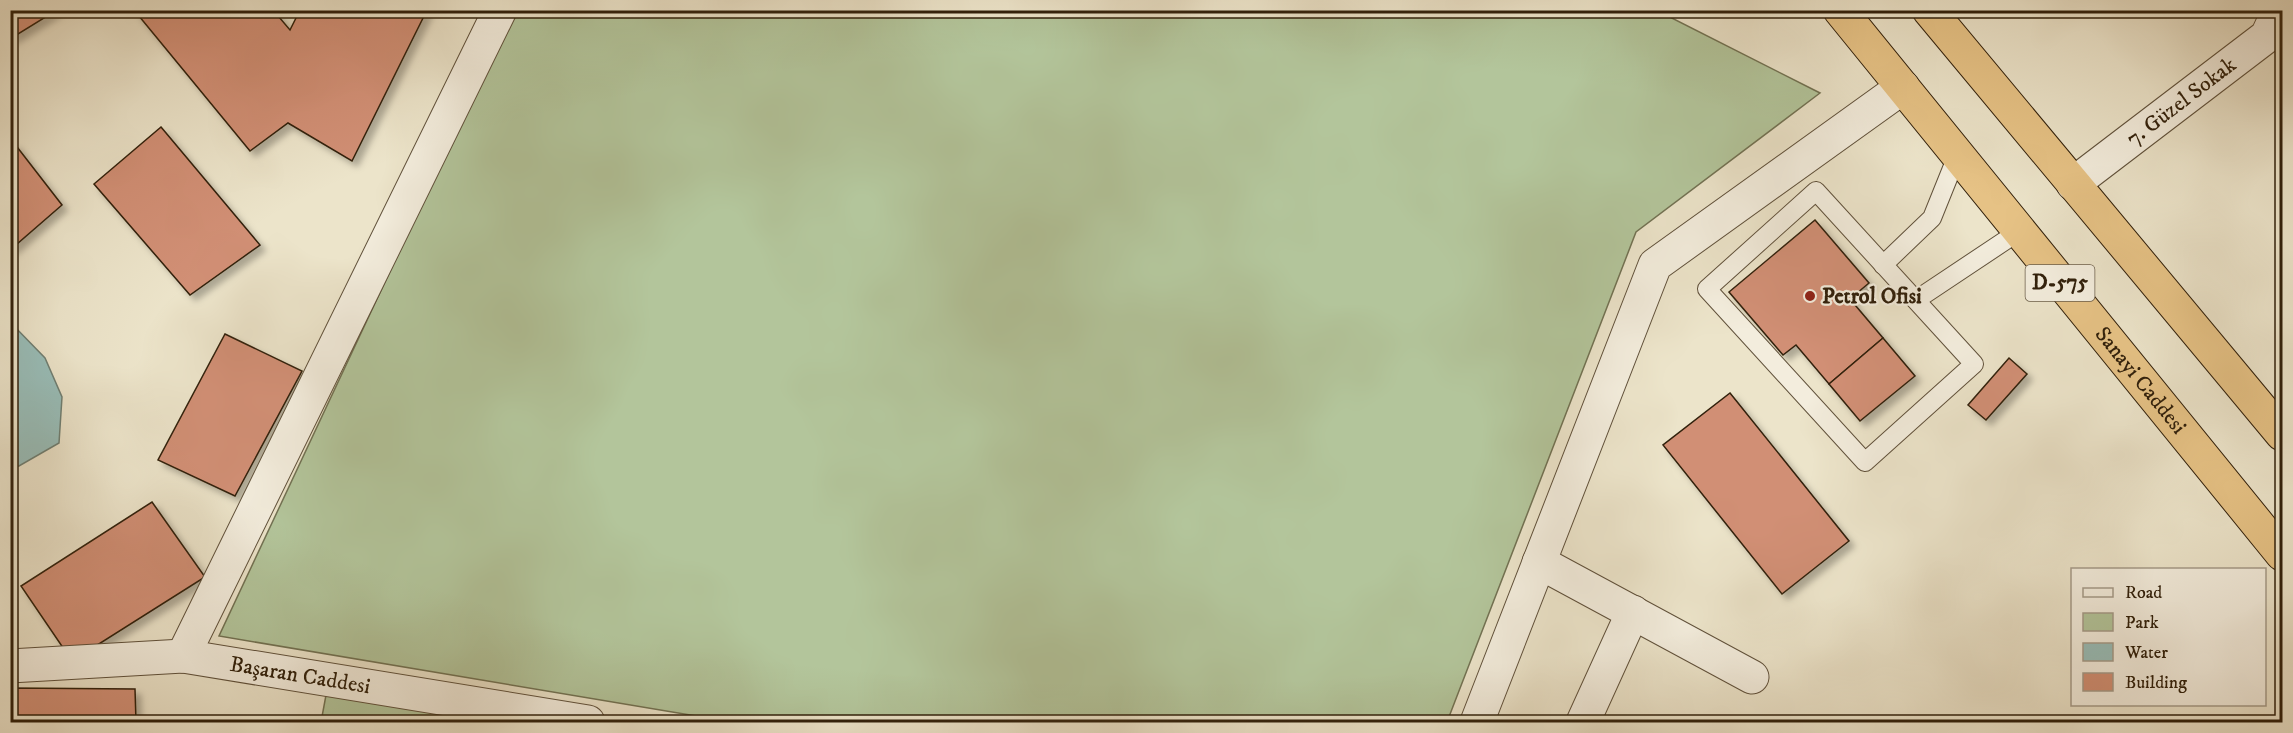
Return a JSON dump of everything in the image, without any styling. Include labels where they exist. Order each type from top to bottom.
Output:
[{"type":"highway","name":"Sanayi Caddesi","points":[[1840,10],[2018,232],[2283,554]]},
{"type":"highway","points":[[1929,10],[2283,434]]},
{"type":"street","points":[[183,656],[500,10]]},
{"type":"street","name":"7. Güzel Sokak","points":[[2073,184],[2266,36],[2279,10]]},
{"type":"street","points":[[1477,723],[1655,265],[1903,87]]},
{"type":"street","points":[[1539,562],[1752,677]]},
{"type":"street","points":[[1583,723],[1633,612]]},
{"type":"street","name":"Başaran Caddesi","points":[[10,666],[183,656],[588,723]]},
{"type":"lane","points":[[1883,265],[1932,218],[1957,156]]},
{"type":"lane","points":[[1816,191],[1883,265],[1974,364],[1865,462],[1707,290],[1816,191]]},
{"type":"lane","points":[[1916,300],[2018,232]]},
{"type":"green space","points":[[512,11],[1658,11],[1820,93],[1636,232],[1447,722],[732,722],[219,636]]},
{"type":"green space","points":[[329,679],[481,722],[321,722]]},
{"type":"water","points":[[11,323],[45,358],[62,397],[59,443],[19,466],[11,467]]},
{"type":"building","points":[[10,10],[57,10],[10,39]]},
{"type":"building","points":[[134,10],[273,10],[290,30],[300,10],[427,10],[352,161],[288,123],[250,151]]},
{"type":"building","points":[[161,127],[260,245],[190,295],[94,184]]},
{"type":"building","points":[[14,143],[62,205],[10,250],[10,145]]},
{"type":"building","points":[[1815,220],[1869,283],[1850,299],[1883,338],[1829,384],[1796,345],[1783,355],[1729,292]]},
{"type":"building","points":[[225,334],[302,371],[235,496],[158,460]]},
{"type":"building","points":[[1883,338],[1915,376],[1860,421],[1829,384]]},
{"type":"building","points":[[2009,358],[2027,374],[1986,420],[1968,405]]},
{"type":"building","points":[[1730,393],[1849,541],[1782,594],[1663,445]]},
{"type":"building","points":[[152,502],[205,577],[72,661],[21,586]]},
{"type":"building","points":[[10,688],[135,689],[136,722],[10,722]]},
{"type":"place","name":"Petrol Ofisi","points":[[1810,296]]}]
